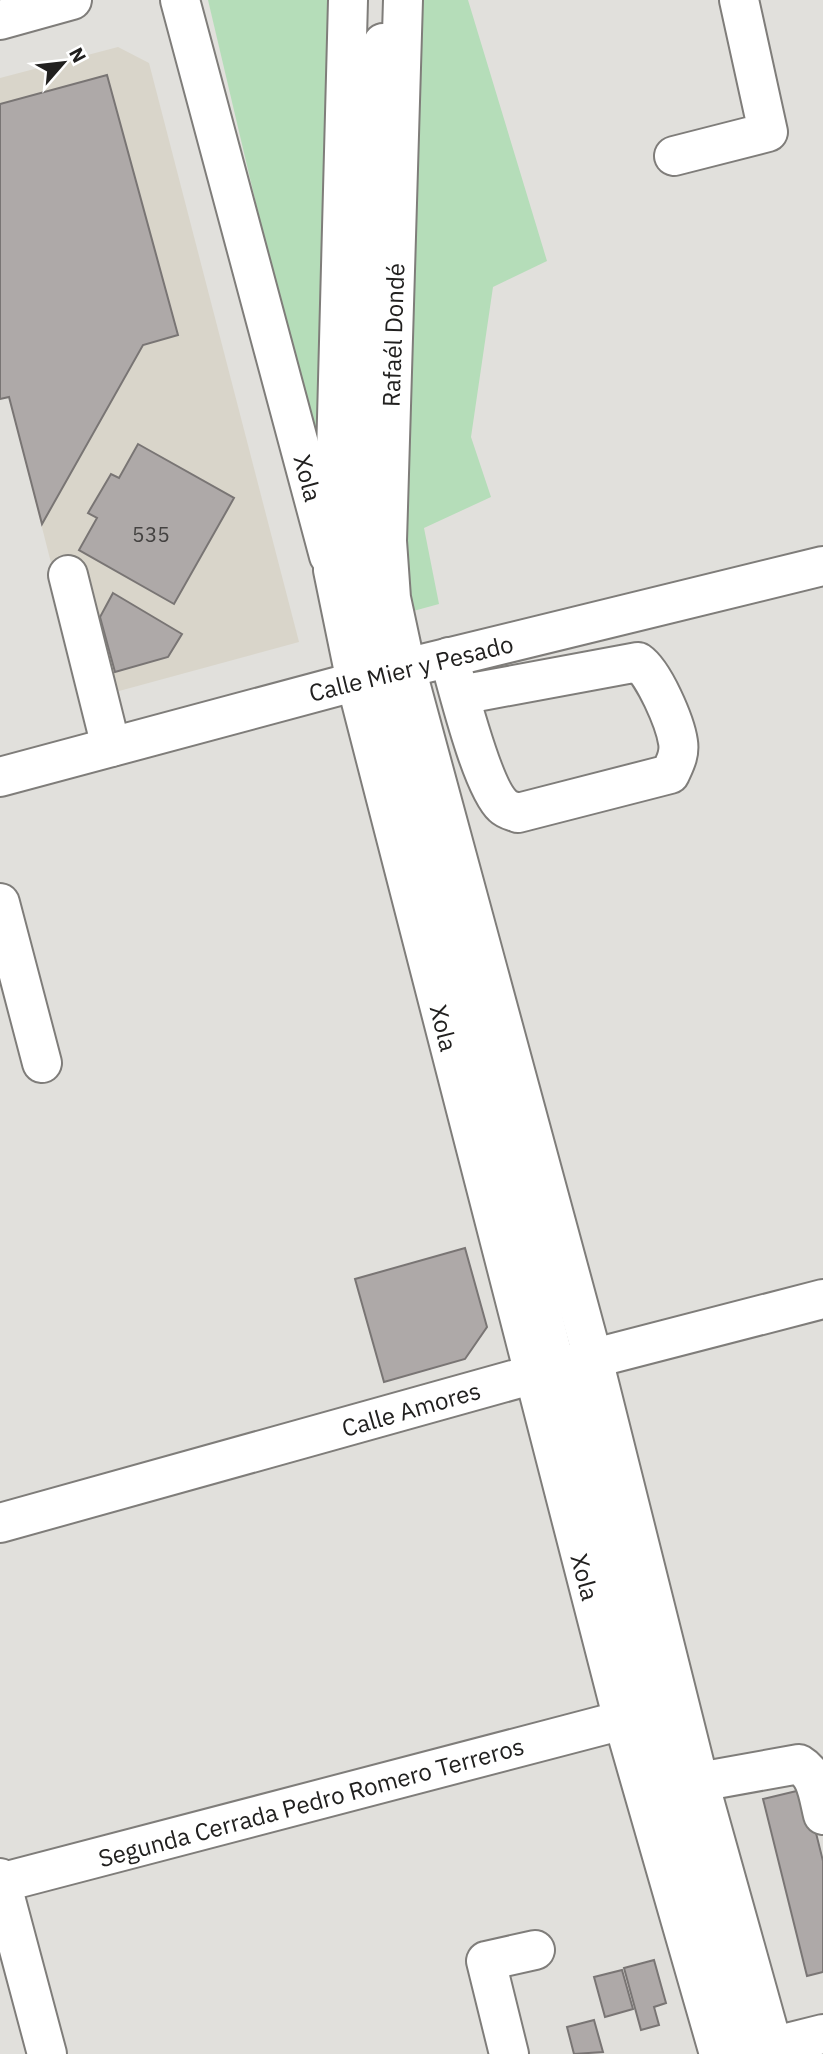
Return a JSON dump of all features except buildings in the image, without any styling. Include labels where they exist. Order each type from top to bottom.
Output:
[{"type":"main road","points":[[0,20],[72,0]]},
{"type":"main road","name":"Xola","points":[[180,0],[332,570],[383,674],[566,1366],[699,1782],[752,2052]]},
{"type":"main road","points":[[332,570],[348,0]]},
{"type":"main road","points":[[385,0],[363,521],[367,577],[383,674],[424,812],[473,937],[566,1366],[752,2052],[823,2034]]},
{"type":"main road","name":"Rafaél Dondé","points":[[383,674],[391,598],[387,541],[403,0]]},
{"type":"main road","points":[[674,156],[768,132],[739,0]]},
{"type":"main road","name":"Calle Mier y Pesado","points":[[0,777],[449,657],[823,566]]},
{"type":"main road","points":[[68,575],[111,747]]},
{"type":"main road","points":[[449,657],[460,695],[493,793],[505,808],[518,813],[670,774],[678,758],[678,741],[650,670],[638,662],[460,695]]},
{"type":"main road","name":"Xola","points":[[383,674],[566,1366],[623,1720],[752,2052]]},
{"type":"main road","points":[[0,903],[42,1063]]},
{"type":"main road","name":"Calle Amores","points":[[0,1523],[566,1366],[823,1299]]},
{"type":"main road","name":"Segunda Cerrada Pedro Romero Terreros","points":[[0,1881],[623,1720]]},
{"type":"main road","points":[[699,1782],[799,1764],[809,1770],[823,1815]]},
{"type":"main road","points":[[0,1881],[47,2054]]},
{"type":"main road","points":[[509,2054],[486,1961],[535,1950]]},
{"type":"shaded area","points":[[118,47],[149,63],[299,642],[86,700],[9,398],[0,399],[0,78]]},
{"type":"green space","points":[[208,0],[336,0],[322,484]]},
{"type":"green space","points":[[413,0],[468,0],[547,261],[493,287],[471,437],[491,497],[424,528],[439,604],[406,613],[399,550]]}]
